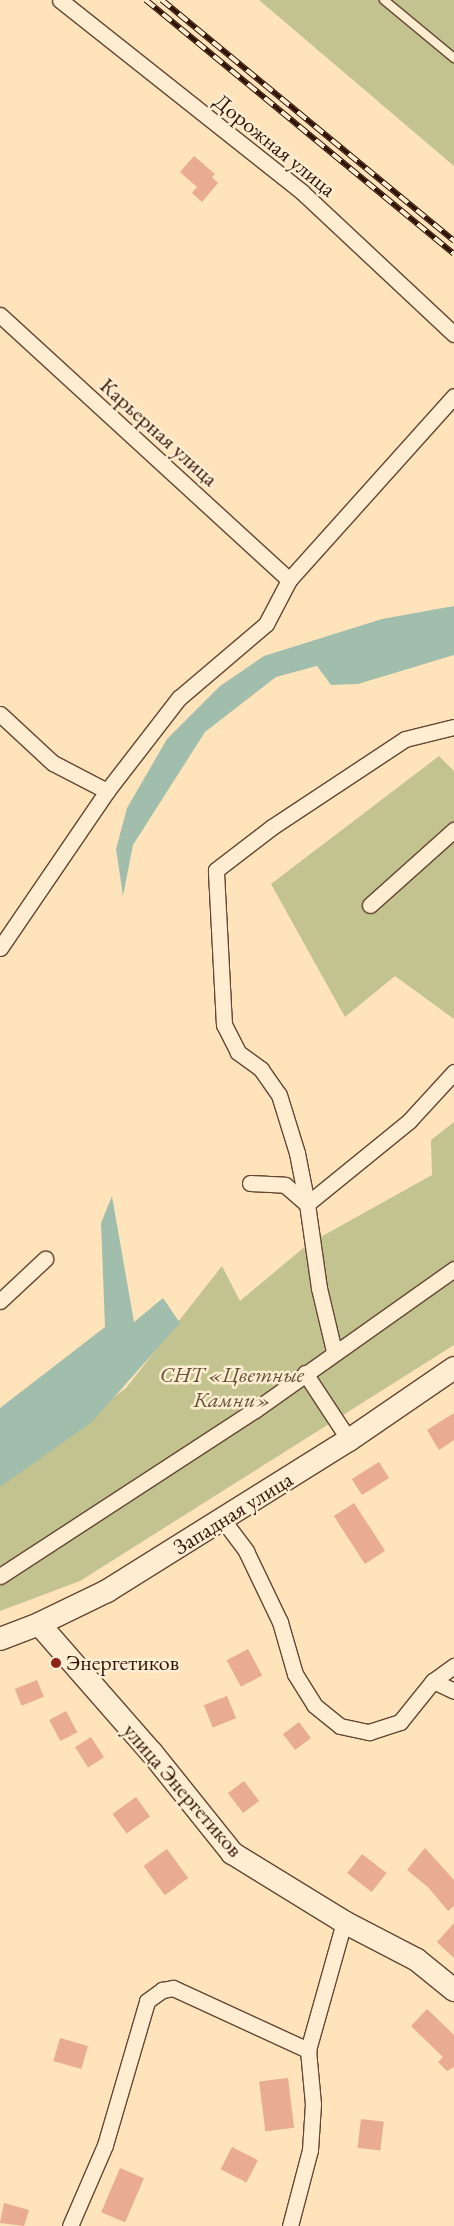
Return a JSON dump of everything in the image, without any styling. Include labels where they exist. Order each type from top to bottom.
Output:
[{"type":"street","name":"Дорожная улица","points":[[60,0],[302,192],[454,334]]},
{"type":"street","name":"Карьерная улица","points":[[0,315],[289,580]]},
{"type":"street","points":[[0,948],[107,791],[180,698],[266,624],[289,580],[454,396]]},
{"type":"street","points":[[0,714],[53,763],[107,791]]},
{"type":"street","points":[[334,1351],[319,1288],[307,1204],[297,1153],[279,1095],[261,1069],[238,1052],[224,1025],[216,870],[297,810],[405,739],[454,727]]},
{"type":"street","points":[[370,905],[454,830]]},
{"type":"street","points":[[307,1204],[409,1121],[454,1072]]},
{"type":"street","points":[[250,1183],[286,1185],[307,1204]]},
{"type":"street","points":[[0,1301],[46,1259]]},
{"type":"street","points":[[0,1576],[255,1410],[334,1351],[454,1269]]},
{"type":"street","name":"Западная улица","points":[[0,1639],[39,1624],[107,1591],[224,1520],[349,1440],[454,1368]]},
{"type":"street","points":[[305,1373],[349,1440]]},
{"type":"street","points":[[224,1520],[246,1551],[280,1622],[295,1674],[314,1705],[340,1726],[370,1732],[400,1722],[434,1681],[454,1666]]},
{"type":"street","name":"улица Энергетиков","points":[[39,1624],[152,1753],[232,1853],[344,1922],[417,1960],[454,1990]]},
{"type":"street","points":[[434,1681],[454,1691]]},
{"type":"street","points":[[290,2226],[310,2150],[313,2104],[308,2050],[344,1922]]},
{"type":"street","points":[[70,2226],[105,2144],[147,2001],[162,1990],[173,1988],[308,2050]]},
{"type":"lane","points":[[384,0],[454,58]]},
{"type":"green space","points":[[259,0],[454,0],[454,166]]},
{"type":"green space","points":[[439,756],[454,771],[454,1019],[395,976],[345,1017],[271,884]]},
{"type":"green space","name":"СНТ «Цветные Камни»","points":[[454,1122],[454,1345],[80,1581],[0,1611],[0,1482],[126,1388],[222,1266],[240,1301],[308,1244],[432,1175],[431,1140]]},
{"type":"shaded area","points":[[454,606],[454,655],[358,684],[331,685],[317,666],[276,677],[205,732],[133,845],[123,896],[116,849],[127,808],[167,739],[220,686],[264,656],[382,619]]},
{"type":"shaded area","points":[[112,1196],[134,1322],[163,1298],[180,1323],[92,1422],[0,1487],[0,1408],[105,1327],[101,1223]]},
{"type":"building","points":[[194,156],[215,174],[212,177],[218,183],[202,202],[192,193],[197,187],[180,172]]},
{"type":"building","points":[[454,1413],[454,1440],[439,1450],[427,1430]]},
{"type":"building","points":[[379,1462],[389,1478],[362,1495],[352,1479]]},
{"type":"building","points":[[354,1503],[385,1551],[365,1564],[334,1516]]},
{"type":"building","points":[[248,1649],[262,1675],[241,1687],[227,1660]]},
{"type":"building","points":[[37,1680],[44,1697],[21,1706],[15,1689]]},
{"type":"building","points":[[227,1696],[236,1718],[213,1728],[204,1705]]},
{"type":"building","points":[[66,1711],[77,1732],[60,1741],[49,1720]]},
{"type":"building","points":[[299,1722],[311,1738],[295,1750],[283,1734]]},
{"type":"building","points":[[91,1737],[104,1757],[88,1767],[75,1747]]},
{"type":"building","points":[[244,1781],[259,1801],[243,1813],[228,1793]]},
{"type":"building","points":[[136,1797],[150,1816],[127,1833],[113,1814]]},
{"type":"building","points":[[425,1848],[454,1880],[454,1906],[448,1911],[429,1888],[407,1870]]},
{"type":"building","points":[[167,1849],[188,1878],[165,1895],[144,1866]]},
{"type":"building","points":[[362,1854],[386,1873],[372,1892],[347,1873]]},
{"type":"building","points":[[454,1923],[454,1958],[437,1942]]},
{"type":"building","points":[[427,2009],[454,2035],[454,2067],[447,2071],[438,2062],[443,2057],[411,2026]]},
{"type":"building","points":[[60,2038],[88,2046],[81,2069],[53,2061]]},
{"type":"building","points":[[288,2078],[294,2128],[265,2131],[259,2082]]},
{"type":"building","points":[[361,2119],[384,2122],[380,2151],[357,2148]]},
{"type":"building","points":[[232,2147],[258,2160],[246,2182],[221,2169]]},
{"type":"building","points":[[120,2168],[144,2178],[125,2222],[101,2212]]},
{"type":"building","points":[[4,2203],[29,2210],[24,2226],[0,2223]]},
{"type":"railway","points":[[146,0],[454,254]]},
{"type":"railway","points":[[162,0],[454,241]]},
{"type":"place","name":"Энергетиков","points":[[56,1663]]}]
